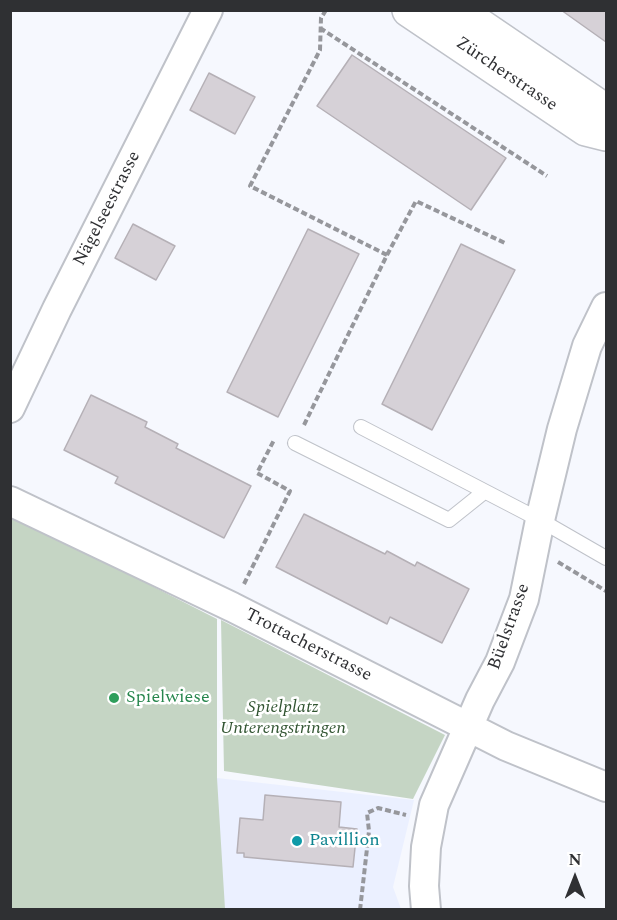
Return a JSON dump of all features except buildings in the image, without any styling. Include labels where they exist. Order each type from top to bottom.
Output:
[{"type":"main road","name":"Zürcherstrasse","points":[[409,10],[586,129],[606,134]]},
{"type":"main road","name":"Zürcherstrasse","points":[[457,10],[601,108],[606,116]]},
{"type":"street","name":"Nägelseestrasse","points":[[10,408],[57,309],[208,10]]},
{"type":"street","name":"Büelstrasse","points":[[426,909],[425,857],[434,806],[500,662],[524,599],[562,429],[587,346],[606,307]]},
{"type":"street","name":"Trottacherstrasse","points":[[10,501],[232,607],[469,728],[606,788]]},
{"type":"lane","points":[[361,427],[540,520],[606,558]]},
{"type":"lane","points":[[295,443],[449,520],[484,492]]},
{"type":"path","points":[[326,10],[321,18],[320,50],[250,186],[387,255]]},
{"type":"path","points":[[320,28],[547,176]]},
{"type":"path","points":[[232,607],[290,491],[257,473],[278,434],[295,443],[416,201],[507,244]]},
{"type":"path","points":[[533,555],[554,560],[606,591]]},
{"type":"path","points":[[360,909],[369,831],[367,813],[378,808],[430,821]]},
{"type":"shaded area","points":[[217,619],[217,778],[414,800],[393,887],[401,909],[11,909]]},
{"type":"green space","name":"Spielwiese","points":[[10,514],[217,619],[217,778],[225,909],[11,909]]},
{"type":"green space","name":"Spielplatz Unterengstringen","points":[[221,620],[445,735],[413,799],[224,771]]},
{"type":"place","name":"Spielwiese","points":[[114,698]]},
{"type":"place","name":"Pavillion","points":[[297,841]]}]
